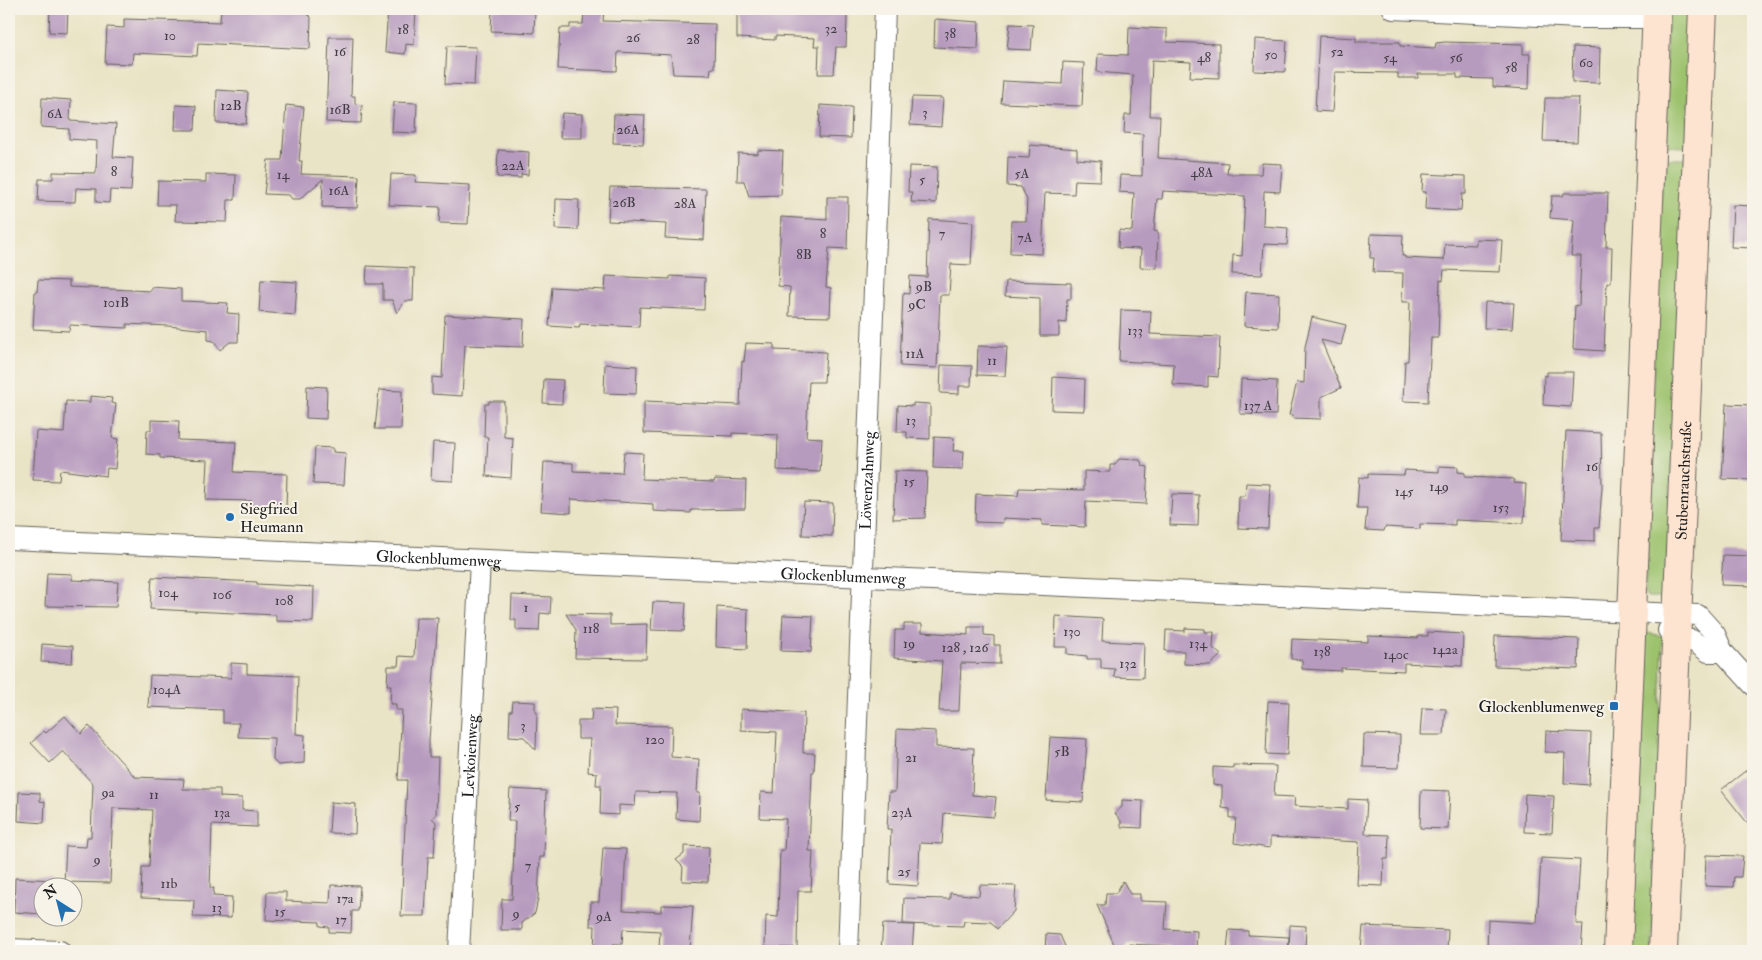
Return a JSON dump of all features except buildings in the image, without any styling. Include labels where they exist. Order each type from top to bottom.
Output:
[{"type":"main road","name":"Stubenrauchstraße","points":[[1618,951],[1659,620],[1703,9]]},
{"type":"main road","name":"Stubenrauchstraße","points":[[1656,13],[1659,620],[1663,951]]},
{"type":"street","name":"Löwenzahnweg","points":[[848,951],[885,9]]},
{"type":"street","points":[[1393,9],[1579,18],[1656,13]]},
{"type":"street","name":"Glockenblumenweg","points":[[9,539],[480,562],[1434,601],[1659,620],[1698,615],[1715,634],[1723,652],[1753,685]]},
{"type":"street","name":"Levkoienweg","points":[[459,951],[480,562]]},
{"type":"street","points":[[9,949],[60,951]]},
{"type":"green space","points":[[1668,9],[1693,9],[1687,147],[1662,146]]},
{"type":"green space","points":[[1662,159],[1687,159],[1665,597],[1648,597],[1645,595]]},
{"type":"green space","points":[[1647,633],[1663,636],[1652,951],[1627,951],[1642,635]]},
{"type":"place","name":"Siegfried Heumann","points":[[230,517]]},
{"type":"place","name":"Glockenblumenweg","points":[[1614,706]]}]
